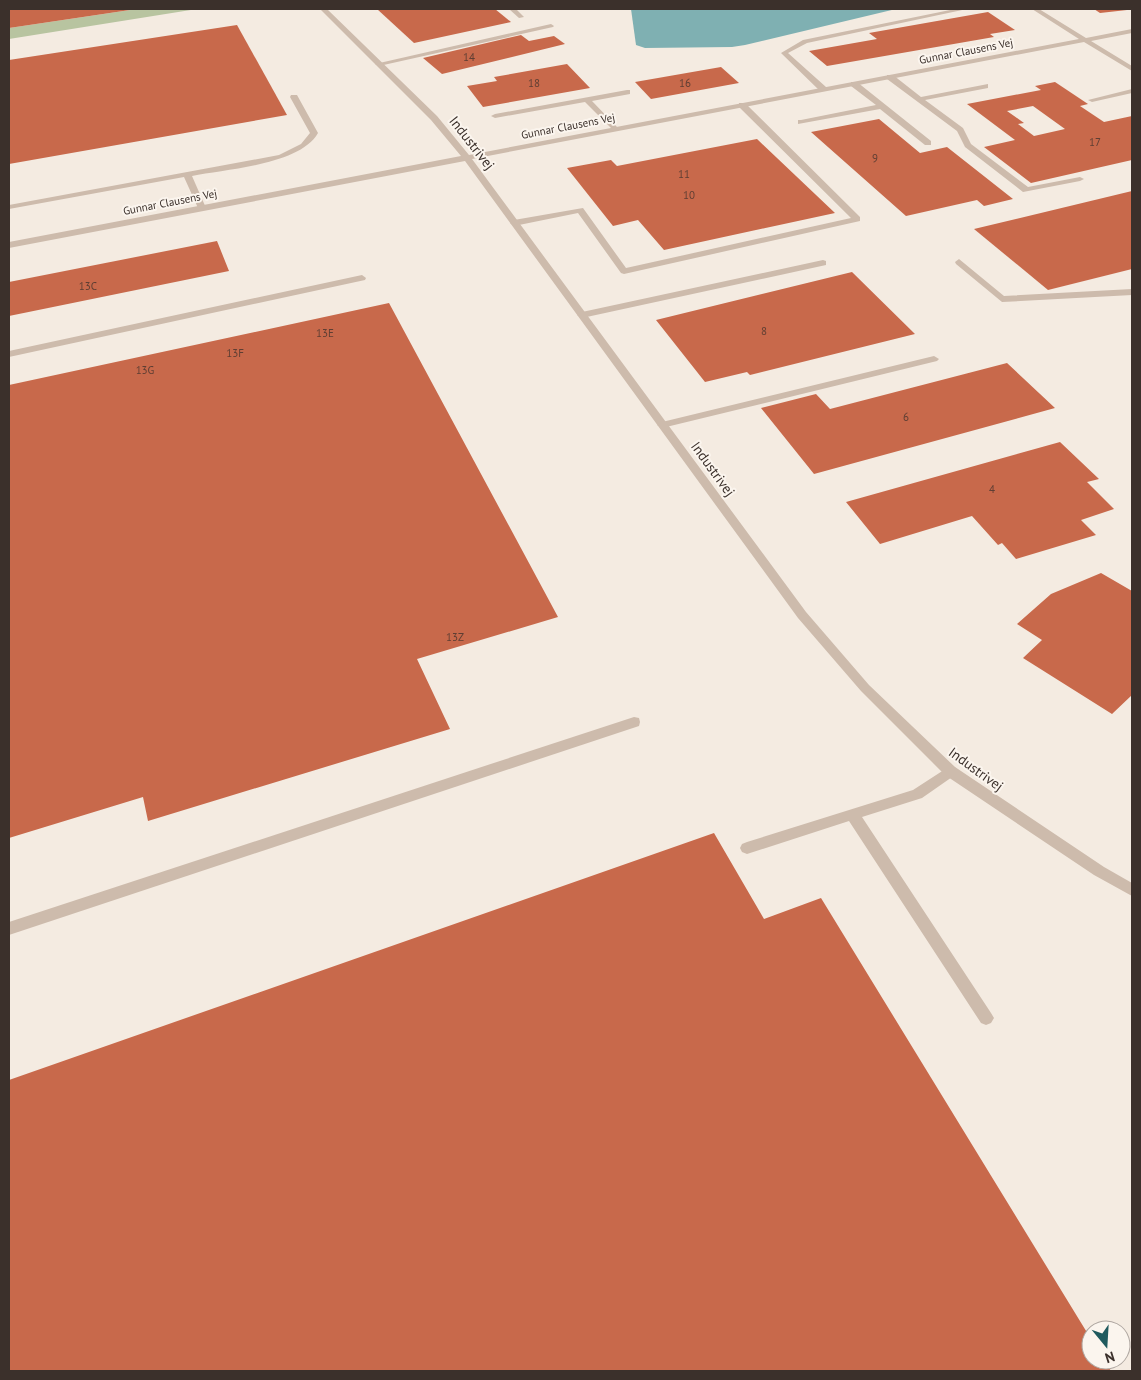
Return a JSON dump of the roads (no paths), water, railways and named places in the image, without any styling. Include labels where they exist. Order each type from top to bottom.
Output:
[{"type":"street","name":"Industrivej","points":[[323,9],[434,118],[466,157],[802,616],[865,688],[950,771],[1099,871],[1132,890]]},
{"type":"street","points":[[512,9],[521,17]]},
{"type":"street","points":[[823,89],[784,53],[805,41],[964,9]]},
{"type":"street","points":[[1035,9],[1132,69]]},
{"type":"street","points":[[379,64],[551,26]]},
{"type":"street","name":"Gunnar Clausens Vej","points":[[9,245],[1132,31]]},
{"type":"street","points":[[890,77],[960,130],[968,145],[1026,190],[1080,178]]},
{"type":"street","points":[[854,84],[928,143]]},
{"type":"street","points":[[920,99],[985,86]]},
{"type":"street","points":[[1092,100],[1132,91]]},
{"type":"street","points":[[495,116],[627,92]]},
{"type":"street","points":[[9,207],[280,156],[299,149],[311,140],[314,133],[294,97]]},
{"type":"street","points":[[587,99],[614,129]]},
{"type":"street","points":[[514,223],[580,210],[624,271],[857,219],[742,105]]},
{"type":"street","points":[[801,122],[882,106]]},
{"type":"street","points":[[187,174],[202,208]]},
{"type":"street","points":[[959,262],[1002,299],[1132,292]]},
{"type":"street","points":[[582,315],[823,263]]},
{"type":"street","points":[[9,354],[362,278]]},
{"type":"street","points":[[662,425],[934,358]]},
{"type":"street","points":[[9,929],[634,722]]},
{"type":"street","points":[[747,848],[917,794],[950,771]]},
{"type":"street","points":[[852,814],[986,1018]]},
{"type":"water","points":[[631,9],[896,9],[745,45],[732,47],[645,48],[636,45]]}]
